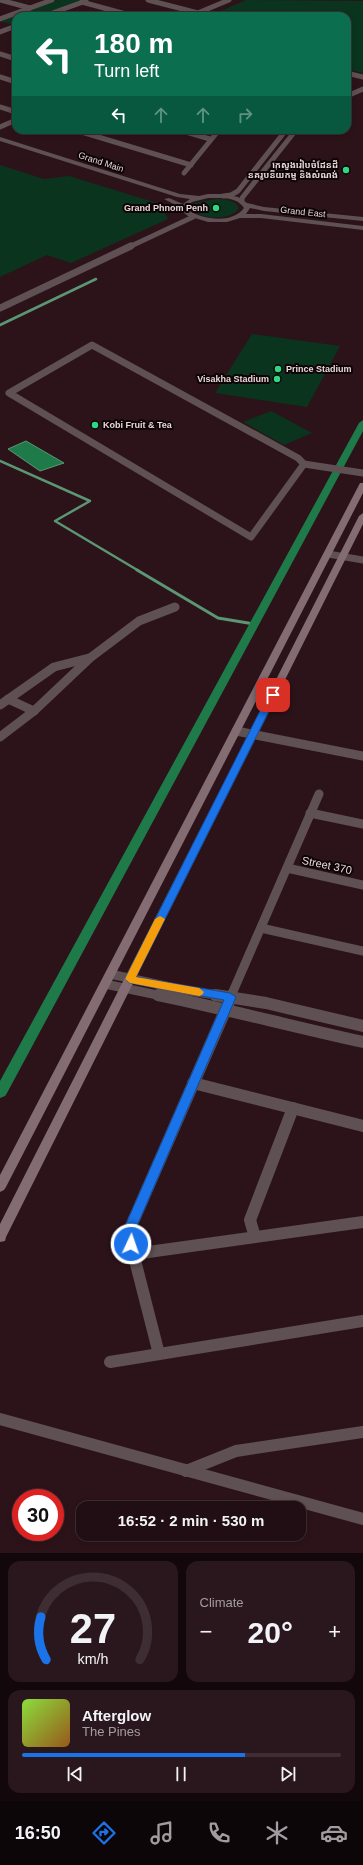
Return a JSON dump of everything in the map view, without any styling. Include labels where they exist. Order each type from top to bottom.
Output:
[{"type":"main road","points":[[0,1187],[363,485]]},
{"type":"main road","points":[[1,1234],[363,516]]},
{"type":"street","points":[[0,0],[30,8]]},
{"type":"street","points":[[19,12],[52,0]]},
{"type":"street","points":[[55,12],[88,0]]},
{"type":"street","points":[[148,0],[194,12]]},
{"type":"street","points":[[218,0],[227,1]]},
{"type":"street","points":[[200,12],[227,1]]},
{"type":"street","points":[[82,2],[118,12]]},
{"type":"street","points":[[0,19],[12,15]]},
{"type":"street","points":[[0,24],[12,27]]},
{"type":"street","points":[[0,28],[12,32]]},
{"type":"street","points":[[0,32],[12,29]]},
{"type":"street","points":[[0,54],[12,57]]},
{"type":"street","points":[[351,74],[363,77]]},
{"type":"street","points":[[0,77],[12,81]]},
{"type":"street","points":[[351,94],[363,89]]},
{"type":"street","points":[[0,107],[12,112]]},
{"type":"street","points":[[0,121],[12,115]]},
{"type":"street","points":[[0,127],[12,122]]},
{"type":"street","points":[[88,134],[191,165]]},
{"type":"street","points":[[193,134],[210,139]]},
{"type":"street","points":[[184,173],[215,134]]},
{"type":"street","points":[[223,196],[231,195],[238,191],[283,134]]},
{"type":"street","points":[[241,216],[246,212],[242,198],[293,134]]},
{"type":"street","name":"Grand Main","points":[[0,139],[179,196],[198,198],[223,196]]},
{"type":"street","name":"Grand Main","points":[[0,144],[172,200],[184,207]]},
{"type":"street","name":"Grand East","points":[[223,196],[264,209],[363,219]]},
{"type":"street","points":[[0,308],[193,217],[185,210],[184,207],[190,201],[198,198]]},
{"type":"street","name":"Grand East","points":[[193,217],[219,220],[241,216],[363,228]]},
{"type":"street","points":[[328,224],[332,216]]},
{"type":"street","points":[[304,464],[252,537],[9,393],[92,345],[298,458],[304,464],[360,473]]},
{"type":"street","points":[[328,554],[363,560]]},
{"type":"street","points":[[0,737],[34,711],[90,658],[139,621],[175,607]]},
{"type":"street","points":[[0,704],[54,667],[90,658]]},
{"type":"street","points":[[8,699],[34,711]]},
{"type":"street","points":[[236,731],[363,756]]},
{"type":"street","points":[[160,1354],[128,1233],[319,794]]},
{"type":"street","points":[[310,814],[363,824]]},
{"type":"street","name":"Street 370","points":[[287,868],[363,885]]},
{"type":"street","points":[[261,928],[363,951]]},
{"type":"street","points":[[108,979],[261,1019],[363,1042]]},
{"type":"street","points":[[127,984],[266,1003],[363,1026]]},
{"type":"street","points":[[194,1083],[363,1126]]},
{"type":"street","points":[[255,1237],[250,1220],[293,1108]]},
{"type":"street","points":[[134,1254],[363,1222]]},
{"type":"street","points":[[110,1362],[363,1321]]},
{"type":"street","points":[[0,1419],[363,1519]]},
{"type":"street","points":[[186,1470],[236,1451],[363,1432]]},
{"type":"shaded area","points":[[57,0],[85,0],[51,12],[24,12]]},
{"type":"shaded area","points":[[246,0],[363,1],[363,73],[351,70],[351,12],[218,12]]},
{"type":"shaded area","points":[[12,17],[12,24],[0,21]]},
{"type":"shaded area","points":[[0,165],[44,179],[69,176],[160,204],[168,219],[71,263],[47,255],[0,277]]},
{"type":"shaded area","points":[[216,199],[235,203],[239,208],[229,215],[215,218],[200,215],[195,212],[192,207],[195,203]]},
{"type":"shaded area","name":"Prince Stadium","points":[[252,334],[340,346],[307,407],[215,393]]},
{"type":"shaded area","points":[[271,411],[312,433],[284,445],[243,422]]},
{"type":"shaded area","points":[[26,441],[64,463],[40,471],[8,449]]},
{"type":"waterway","points":[[0,325],[96,279]]},
{"type":"waterway","points":[[0,1093],[363,423]]},
{"type":"waterway","points":[[0,461],[90,501],[55,521],[139,571]]},
{"type":"waterway","points":[[137,570],[218,618],[254,624]]},
{"type":"slow traffic","points":[[160,919],[130,979],[199,992]]},
{"type":"place","name":"ក្រសួងរៀបចំដែនដី នគរូបនីយកម្ម និងសំណង់","points":[[346,170]]},
{"type":"place","name":"Grand Phnom Penh","points":[[216,208]]},
{"type":"place","name":"Prince Stadium","points":[[278,369]]},
{"type":"place","name":"Visakha Stadium","points":[[277,379]]},
{"type":"place","name":"Kobi Fruit & Tea","points":[[95,425]]},
{"type":"route","points":[[131,1244],[128,1233],[230,997],[184,990],[130,979],[273,695]]}]
